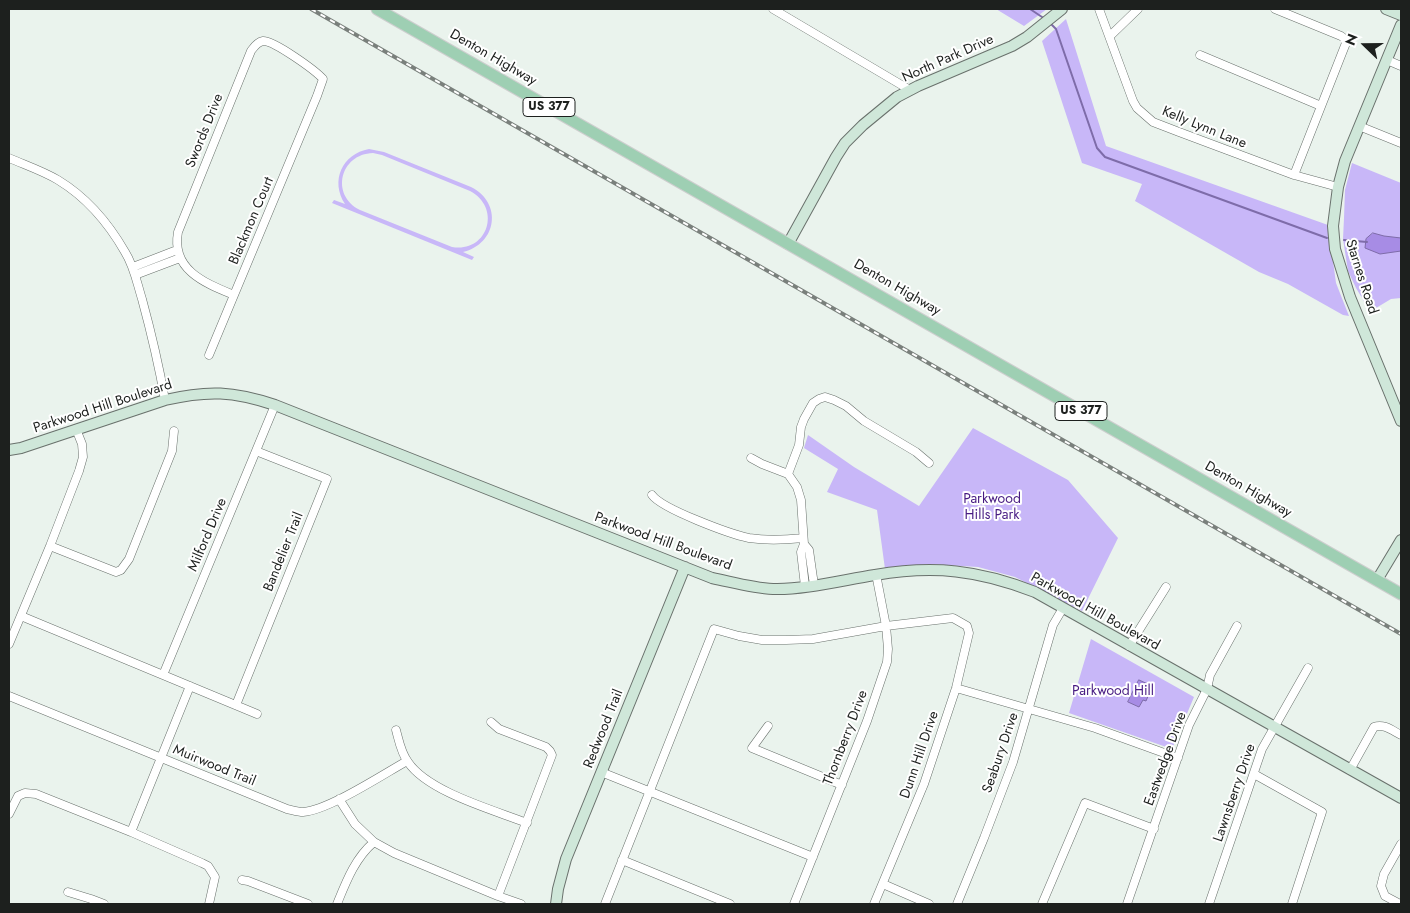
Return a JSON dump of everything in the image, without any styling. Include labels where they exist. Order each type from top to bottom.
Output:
[{"type":"main road","name":"Denton Highway","points":[[377,9],[1401,594]]},
{"type":"street","points":[[773,9],[910,90]]},
{"type":"street","name":"North Park Drive","points":[[788,244],[836,157],[845,143],[863,125],[897,97],[1012,46],[1062,9]]},
{"type":"street","name":"Kelly Lynn Lane","points":[[1099,9],[1133,101],[1137,108],[1153,122],[1242,157],[1294,175],[1338,187]]},
{"type":"street","points":[[1110,36],[1138,9]]},
{"type":"street","points":[[1274,9],[1341,36],[1346,42],[1294,175]]},
{"type":"street","points":[[1386,9],[1401,15]]},
{"type":"street","name":"Starnes Road","points":[[1401,25],[1345,161],[1338,187],[1333,226],[1335,249],[1350,297],[1401,421]]},
{"type":"street","name":"Swords Drive","points":[[234,295],[209,285],[192,272],[180,258],[176,242],[178,232],[251,52],[256,44],[263,41],[272,44],[316,72],[323,79],[317,96]]},
{"type":"street","points":[[1200,55],[1321,106]]},
{"type":"street","points":[[1387,60],[1401,66]]},
{"type":"street","name":"Blackmon Court","points":[[209,355],[317,96]]},
{"type":"street","points":[[1359,126],[1401,143]]},
{"type":"street","points":[[9,158],[57,179],[78,195],[92,207],[108,226],[126,253],[134,271],[160,368],[165,400]]},
{"type":"street","points":[[134,271],[177,250]]},
{"type":"street","points":[[134,271],[180,258]]},
{"type":"street","name":"Parkwood Hill Boulevard","points":[[9,450],[22,448],[188,394],[214,392],[234,394],[275,405],[712,578],[774,589],[914,569],[938,569],[972,573],[1035,592],[1401,798]]},
{"type":"street","points":[[788,474],[799,445],[804,418],[813,403],[825,397],[846,406],[864,421],[916,452],[928,462]]},
{"type":"street","name":"Milford Drive","points":[[163,675],[275,405]]},
{"type":"street","points":[[9,644],[50,546],[83,457],[82,444],[76,429]]},
{"type":"street","points":[[50,546],[116,572],[121,570],[129,559],[172,451],[174,431]]},
{"type":"street","name":"Bandelier Trail","points":[[236,705],[327,479],[256,451]]},
{"type":"street","points":[[751,458],[788,474],[797,487],[801,500],[804,541],[801,552],[810,585]]},
{"type":"street","points":[[652,495],[661,504],[697,520],[747,537],[767,540],[804,541]]},
{"type":"street","points":[[1377,580],[1401,540]]},
{"type":"street","name":"Redwood Trail","points":[[556,904],[566,859],[685,567]]},
{"type":"street","name":"Thornberry Drive","points":[[794,904],[867,721],[887,662],[886,626],[876,574]]},
{"type":"street","points":[[1129,646],[1166,587]]},
{"type":"street","name":"Seabury Drive","points":[[957,904],[1013,762],[1053,625],[1063,608]]},
{"type":"street","points":[[21,616],[257,714]]},
{"type":"street","name":"Dunn Hill Drive","points":[[874,904],[924,784],[956,688],[969,633],[968,626],[953,618],[886,626]]},
{"type":"street","points":[[604,904],[714,629],[762,640],[786,640],[813,639],[886,626]]},
{"type":"street","name":"Eastwedge Drive","points":[[1127,904],[1189,725],[1207,689],[1210,675],[1237,626]]},
{"type":"street","name":"Lawnsberry Drive","points":[[1209,904],[1262,749],[1308,668]]},
{"type":"street","points":[[131,832],[190,686]]},
{"type":"street","points":[[956,688],[1095,728],[1178,758]]},
{"type":"street","name":"Muirwood Trail","points":[[9,696],[288,809],[302,812],[321,807],[339,799],[407,761]]},
{"type":"street","points":[[491,722],[500,729],[546,747],[551,753],[552,760],[498,896]]},
{"type":"street","points":[[1350,770],[1374,727],[1378,725],[1384,726],[1401,736]]},
{"type":"street","points":[[768,726],[752,748],[842,785]]},
{"type":"street","points":[[396,730],[407,761],[415,771],[441,788],[527,823]]},
{"type":"street","points":[[601,772],[813,857]]},
{"type":"street","points":[[1254,774],[1322,812],[1292,904]]},
{"type":"street","points":[[9,814],[14,800],[18,796],[36,794],[202,863],[208,866],[215,877],[209,904]]},
{"type":"street","points":[[339,799],[355,824],[374,842],[394,853],[521,904]]},
{"type":"street","points":[[1042,904],[1084,803],[1154,829]]},
{"type":"street","points":[[338,904],[354,867],[366,848],[374,842]]},
{"type":"street","points":[[1400,904],[1385,896],[1381,886],[1384,874],[1401,844]]},
{"type":"street","points":[[622,860],[730,904]]},
{"type":"street","points":[[242,880],[308,904]]},
{"type":"street","points":[[883,884],[930,904]]},
{"type":"street","points":[[68,892],[104,904]]},
{"type":"green space","points":[[996,9],[1047,9],[1024,26]]},
{"type":"green space","points":[[1066,19],[1106,146],[1328,225],[1336,283],[1349,316],[1343,315],[1288,284],[1259,272],[1135,201],[1142,184],[1082,163],[1042,41]]},
{"type":"green space","points":[[369,149],[384,152],[471,187],[481,194],[488,203],[492,222],[489,232],[483,241],[474,248],[463,252],[474,257],[472,260],[332,203],[334,200],[345,204],[339,186],[341,170],[352,156]],"holes":[[[373,153],[470,191],[480,199],[486,208],[488,218],[482,236],[474,243],[464,247],[452,247],[360,210],[351,203],[345,195],[342,186],[346,168],[353,160],[362,155]]]},
{"type":"green space","points":[[1352,163],[1401,183],[1401,298],[1391,299],[1376,308],[1365,303],[1348,271],[1343,239],[1345,190]]},
{"type":"green space","name":"Parkwood Hills Park","points":[[973,428],[1068,480],[1118,538],[1082,611],[1015,577],[978,567],[929,564],[885,569],[877,510],[827,492],[838,469],[804,448],[808,435],[854,467],[919,506]]},
{"type":"green space","name":"Parkwood Hill","points":[[1091,639],[1194,697],[1172,749],[1069,713]]},
{"type":"shaded area","points":[[1373,233],[1401,238],[1401,251],[1380,254],[1365,248],[1366,239]]},
{"type":"shaded area","points":[[1139,680],[1150,685],[1146,692],[1149,694],[1146,701],[1143,700],[1139,707],[1128,702]]},
{"type":"waterway","points":[[1030,9],[1045,19]]},
{"type":"waterway","points":[[1050,23],[1056,29],[1097,148],[1105,157],[1327,238]]},
{"type":"waterway","points":[[1344,240],[1367,242]]},
{"type":"railway","points":[[311,9],[1401,634]]}]
